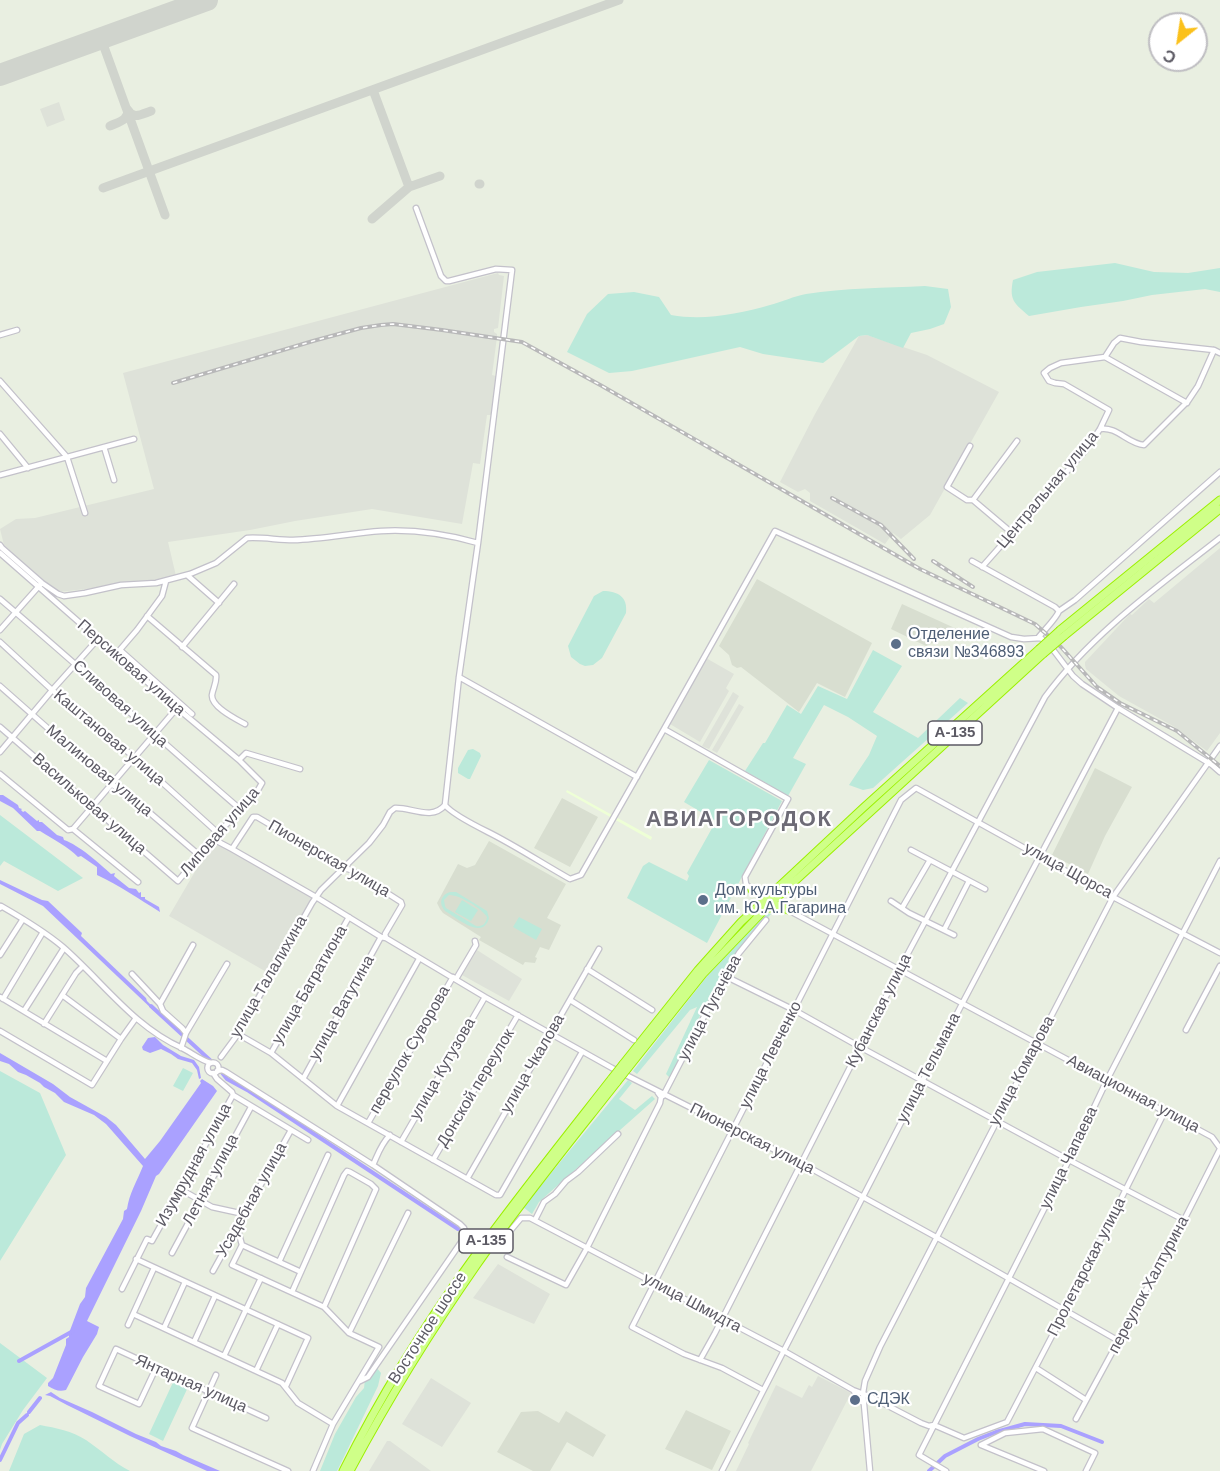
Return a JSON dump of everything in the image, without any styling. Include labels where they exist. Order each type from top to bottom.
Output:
[{"type":"highway","name":"А-135","points":[[615,1080],[741,922],[1041,651],[1220,500]]},
{"type":"highway","name":"А-135","points":[[1062,633],[1220,509]]},
{"type":"highway","name":"А-135","points":[[701,972],[798,878],[826,847]]},
{"type":"highway","points":[[752,890],[766,893],[783,878],[788,878]]},
{"type":"highway","points":[[788,910],[783,898],[798,878]]},
{"type":"highway","points":[[741,922],[758,901],[758,896],[752,890]]},
{"type":"highway","points":[[752,922],[774,905],[788,910]]},
{"type":"highway","name":"Восточное шоссе","points":[[342,1471],[405,1359],[464,1270],[498,1224],[615,1080]]},
{"type":"highway","name":"Восточное шоссе","points":[[350,1471],[411,1363],[477,1264],[615,1080]]},
{"type":"street","points":[[416,208],[441,276],[446,281],[496,268],[512,270],[459,678],[445,805],[449,810],[570,879],[581,874],[775,531],[1011,637],[1038,638],[1044,641],[1082,684],[1220,772]]},
{"type":"street","points":[[0,335],[17,330]]},
{"type":"street","points":[[1100,429],[1110,429],[1136,444],[1144,445],[1187,403],[1217,351],[1120,338],[1105,357],[1187,403]]},
{"type":"street","name":"Центральная улица","points":[[982,567],[1085,451],[1100,429],[1109,410],[1064,384],[1049,381],[1044,373],[1061,363],[1105,357]]},
{"type":"street","points":[[0,381],[67,457],[85,513]]},
{"type":"street","points":[[0,434],[28,468]]},
{"type":"street","points":[[0,475],[134,439]]},
{"type":"street","points":[[974,500],[1017,441]]},
{"type":"street","points":[[970,446],[947,487],[967,500],[974,500],[1012,533]]},
{"type":"street","points":[[104,447],[114,480]]},
{"type":"street","points":[[1038,638],[1059,611],[1075,600],[1220,472]]},
{"type":"street","points":[[0,545],[41,585],[64,596],[121,585],[156,583],[187,575],[216,563],[247,538],[293,540],[378,531],[422,531],[478,543]]},
{"type":"street","name":"Кубанская улица","points":[[700,1360],[951,871],[1045,697],[1058,679],[1126,613],[1220,538]]},
{"type":"street","name":"Персиковая улица","points":[[0,553],[41,585],[98,639],[239,760],[262,783]]},
{"type":"street","points":[[972,561],[1059,611]]},
{"type":"street","points":[[187,575],[219,603]]},
{"type":"street","points":[[116,655],[162,596],[166,581]]},
{"type":"street","points":[[183,647],[234,584]]},
{"type":"street","points":[[0,630],[41,585]]},
{"type":"street","name":"Сливовая улица","points":[[0,599],[240,809]]},
{"type":"street","points":[[147,616],[216,675],[212,700],[227,714],[245,724]]},
{"type":"street","points":[[0,752],[98,639]]},
{"type":"street","name":"Каштановая улица","points":[[0,642],[52,690],[134,757],[218,833]]},
{"type":"street","points":[[120,650],[192,714]]},
{"type":"street","points":[[459,678],[637,777]]},
{"type":"street","name":"Малиновая улица","points":[[0,686],[111,784],[129,795],[199,855]]},
{"type":"street","points":[[73,829],[177,708]]},
{"type":"street","name":"улица Тельмана","points":[[722,1471],[963,1002],[1118,708]]},
{"type":"street","name":"Васильковая улица","points":[[0,727],[178,881]]},
{"type":"street","points":[[664,729],[788,799],[745,877],[746,884],[752,890]]},
{"type":"street","name":"улица Комарова","points":[[870,1471],[863,1404],[868,1373],[996,1120],[1113,897],[1220,746]]},
{"type":"street","points":[[239,760],[246,753],[300,769]]},
{"type":"street","points":[[0,774],[68,830],[73,829],[138,882]]},
{"type":"street","name":"Липовая улица","points":[[178,881],[262,783]]},
{"type":"street","name":"улица Щорса","points":[[916,788],[1113,897],[1220,953]]},
{"type":"street","name":"улица Левченко","points":[[700,1360],[632,1327],[901,800],[916,788]]},
{"type":"street","name":"улица Талалихина","points":[[213,1067],[238,1034],[316,897],[369,843],[390,812],[395,808],[434,813],[445,805]]},
{"type":"street","name":"Пионерская улица","points":[[232,849],[253,817],[256,817],[351,870],[401,902],[402,905],[384,938]]},
{"type":"street","name":"Пионерская улица","points":[[213,839],[582,1052],[801,1163],[1119,1341]]},
{"type":"street","points":[[910,850],[985,889]]},
{"type":"street","points":[[902,908],[930,860]]},
{"type":"street","name":"улица Чапаева","points":[[946,1471],[919,1455],[1069,1160],[1107,1080],[1220,861]]},
{"type":"street","points":[[944,930],[969,881]]},
{"type":"street","points":[[891,901],[954,935]]},
{"type":"street","points":[[1,907],[43,932],[64,948],[136,1018],[174,1046],[226,1072],[460,1224],[466,1232],[464,1240],[368,1377],[359,1381]]},
{"type":"street","name":"Авиационная улица","points":[[788,910],[1212,1137],[1220,1149]]},
{"type":"street","name":"улица Багратиона","points":[[272,1053],[349,917]]},
{"type":"street","points":[[0,955],[23,919]]},
{"type":"street","name":"улица Пугачёва","points":[[507,1257],[566,1285],[725,975],[739,953],[766,920]]},
{"type":"street","points":[[43,932],[1,998],[107,1061]]},
{"type":"street","name":"улица Ватутина","points":[[303,1079],[384,938]]},
{"type":"street","name":"переулок Суворова","points":[[368,1123],[476,945],[475,941]]},
{"type":"street","points":[[160,1004],[193,945]]},
{"type":"street","points":[[24,1011],[64,948]]},
{"type":"street","name":"улица Чкалова","points":[[467,1179],[599,949]]},
{"type":"street","points":[[337,1106],[419,959]]},
{"type":"street","points":[[181,1048],[186,1034],[228,964]]},
{"type":"street","points":[[44,1024],[76,972],[83,966]]},
{"type":"street","points":[[1186,1030],[1220,966]]},
{"type":"street","points":[[587,969],[652,1010]]},
{"type":"street","points":[[132,974],[186,1034]]},
{"type":"street","points":[[725,975],[1184,1220]]},
{"type":"street","points":[[62,995],[121,1039]]},
{"type":"street","name":"улица Кутузова","points":[[400,1142],[485,997]]},
{"type":"street","points":[[570,1000],[634,1040]]},
{"type":"street","name":"Донской переулок","points":[[433,1160],[518,1015]]},
{"type":"street","points":[[0,1031],[92,1085],[136,1018]]},
{"type":"street","points":[[238,1034],[272,1053],[337,1106],[496,1195],[501,1194],[582,1052]]},
{"type":"street","points":[[213,1067],[216,1079],[233,1095],[308,1140]]},
{"type":"street","points":[[657,1091],[661,1101]]},
{"type":"street","name":"Изумрудная улица","points":[[122,1289],[147,1239],[152,1240],[233,1095]]},
{"type":"street","name":"Летняя улица","points":[[172,1253],[251,1107]]},
{"type":"street","name":"Пролетарская улица","points":[[1007,1422],[1165,1111]]},
{"type":"street","name":"Усадебная улица","points":[[213,1271],[291,1130]]},
{"type":"street","points":[[373,1166],[381,1144],[390,1134]]},
{"type":"street","points":[[505,1237],[521,1218],[532,1219],[544,1202],[618,1134]]},
{"type":"street","name":"переулок Халтурина","points":[[1076,1419],[1220,1149]]},
{"type":"street","points":[[279,1262],[328,1155]]},
{"type":"street","points":[[292,1292],[347,1171],[376,1189],[324,1307]]},
{"type":"street","points":[[180,1189],[220,1210],[244,1214]]},
{"type":"street","points":[[350,1333],[408,1213]]},
{"type":"street","name":"улица Шмидта","points":[[532,1219],[854,1390],[921,1423],[934,1425],[964,1438],[1007,1422]]},
{"type":"street","points":[[237,1227],[242,1245],[232,1265],[324,1307],[350,1333],[379,1347],[333,1424],[313,1471]]},
{"type":"street","points":[[242,1245],[301,1272]]},
{"type":"street","points":[[136,1259],[308,1338],[286,1386]]},
{"type":"street","points":[[128,1325],[154,1268]]},
{"type":"street","points":[[224,1356],[261,1278]]},
{"type":"street","points":[[164,1328],[185,1282]]},
{"type":"street","points":[[194,1342],[215,1296]]},
{"type":"street","points":[[133,1314],[282,1383],[298,1403],[333,1424]]},
{"type":"street","points":[[256,1371],[278,1324]]},
{"type":"street","name":"Янтарная улица","points":[[156,1368],[139,1404],[99,1386],[116,1349],[266,1418]]},
{"type":"street","points":[[700,1360],[722,1368],[763,1390]]},
{"type":"street","points":[[1036,1368],[1086,1401]]},
{"type":"street","points":[[216,1375],[192,1428],[288,1471]]},
{"type":"street","name":"улица Шмидта","points":[[854,1390],[863,1404]]},
{"type":"street","points":[[1044,1471],[981,1445],[1005,1433],[1043,1429],[1095,1453],[1086,1471]]},
{"type":"shaded area","points":[[59,102],[65,120],[47,127],[40,109]]},
{"type":"shaded area","points":[[1115,263],[1154,272],[1188,273],[1220,268],[1220,292],[1205,289],[1152,295],[1029,316],[1012,297],[1013,280],[1037,272]]},
{"type":"shaded area","points":[[498,273],[504,276],[498,328],[494,329],[497,337],[492,375],[496,376],[492,415],[487,415],[480,464],[473,463],[462,524],[372,509],[168,542],[176,576],[148,582],[59,592],[29,569],[4,545],[0,529],[16,519],[35,518],[154,489],[123,373]]},
{"type":"shaded area","points":[[925,286],[948,289],[951,307],[944,324],[911,333],[903,348],[867,335],[859,336],[823,363],[763,354],[740,347],[632,371],[609,373],[567,352],[587,314],[608,294],[634,292],[659,297],[671,315],[696,317],[721,316],[746,311],[806,294],[850,289]]},
{"type":"shaded area","points":[[867,335],[927,355],[999,392],[930,515],[901,539],[893,533],[885,544],[810,501],[810,493],[805,489],[798,492],[780,482],[859,336]]},
{"type":"shaded area","points":[[1220,548],[1220,733],[1207,751],[1173,726],[1119,696],[1086,669],[1085,662],[1130,614],[1132,615],[1149,599],[1154,603]]},
{"type":"shaded area","points":[[757,579],[872,643],[845,697],[817,683],[799,712],[741,667],[737,668],[732,665],[729,655],[719,646]]},
{"type":"shaded area","points":[[603,591],[621,596],[624,599],[626,613],[602,658],[593,665],[585,666],[571,657],[568,646],[594,596]]},
{"type":"shaded area","points":[[902,604],[959,630],[926,646],[891,629]]},
{"type":"shaded area","points":[[873,650],[902,666],[873,712],[918,738],[960,698],[968,703],[873,788],[863,790],[849,785],[869,755],[877,736],[824,705],[793,758],[806,764],[788,796],[745,771],[765,743],[787,705],[801,714],[818,686],[847,699]]},
{"type":"shaded area","points":[[706,658],[734,674],[726,688],[729,691],[700,742],[670,724]]},
{"type":"shaded area","points":[[733,692],[739,696],[709,749],[702,746]]},
{"type":"shaded area","points":[[739,704],[744,707],[717,753],[712,750]]},
{"type":"shaded area","points":[[473,749],[481,756],[468,779],[458,773],[458,768],[468,750]]},
{"type":"shaded area","points":[[709,760],[782,801],[707,943],[627,898],[643,866],[649,862],[687,881],[689,876],[687,873],[716,821],[684,802]]},
{"type":"shaded area","points":[[1095,768],[1132,787],[1105,836],[1088,874],[1052,855]]},
{"type":"shaded area","points":[[567,790],[652,837],[651,840],[566,792]]},
{"type":"shaded area","points":[[0,795],[82,850],[111,874],[115,873],[114,876],[129,888],[141,892],[141,897],[145,897],[159,907],[160,912],[97,875],[97,867],[37,831],[13,808],[0,801]]},
{"type":"shaded area","points":[[562,798],[598,817],[570,867],[534,848]]},
{"type":"shaded area","points":[[0,815],[83,878],[58,891],[4,861],[0,866]]},
{"type":"shaded area","points":[[213,841],[314,898],[270,974],[169,916]]},
{"type":"shaded area","points":[[489,841],[566,884],[547,918],[561,925],[549,950],[540,947],[535,963],[525,962],[523,965],[479,940],[481,937],[443,913],[437,903],[458,864],[467,868],[475,865]]},
{"type":"shaded area","points":[[0,880],[48,901],[146,998],[155,1009],[154,1011],[43,906],[0,884]]},
{"type":"shaded area","points":[[456,892],[487,911],[489,918],[486,925],[481,928],[469,926],[445,911],[441,902],[447,893]],"holes":[[[449,895],[481,910],[487,917],[485,923],[476,926],[446,908],[444,900]]]},
{"type":"shaded area","points":[[462,900],[478,910],[471,921],[455,912]]},
{"type":"shaded area","points":[[767,913],[771,914],[739,950],[708,1000],[671,1079],[666,1074],[697,1007],[690,1010],[637,1074],[633,1071],[708,975]]},
{"type":"shaded area","points":[[519,917],[542,929],[536,940],[513,927]]},
{"type":"shaded area","points":[[477,950],[522,979],[509,1001],[462,975]]},
{"type":"shaded area","points":[[155,1037],[181,1056],[194,1060],[199,1067],[201,1078],[199,1079],[192,1063],[178,1059],[161,1049],[150,1053],[143,1050],[142,1047],[148,1038]]},
{"type":"shaded area","points":[[0,1053],[106,1117],[116,1125],[145,1159],[202,1079],[217,1091],[156,1176],[87,1321],[99,1327],[97,1334],[64,1391],[53,1389],[48,1386],[48,1383],[53,1378],[66,1345],[66,1339],[69,1337],[80,1304],[85,1297],[86,1288],[123,1219],[124,1211],[127,1209],[131,1193],[143,1166],[106,1124],[94,1115],[64,1102],[40,1083],[0,1061]]},
{"type":"shaded area","points":[[183,1068],[193,1073],[183,1091],[173,1086]]},
{"type":"shaded area","points":[[0,1071],[40,1093],[66,1155],[0,1261]]},
{"type":"shaded area","points":[[628,1080],[632,1083],[619,1099],[635,1110],[652,1096],[655,1099],[539,1202],[532,1214],[523,1207]]},
{"type":"shaded area","points":[[498,1264],[550,1294],[534,1324],[473,1298]]},
{"type":"shaded area","points":[[0,1343],[47,1378],[23,1410],[0,1450]]},
{"type":"shaded area","points":[[372,1367],[376,1367],[381,1373],[378,1386],[337,1471],[320,1471],[335,1434],[356,1397],[364,1388],[365,1379]]},
{"type":"shaded area","points":[[818,1376],[851,1393],[811,1471],[736,1471],[776,1385],[802,1398],[809,1385],[812,1387]]},
{"type":"shaded area","points":[[175,1378],[189,1385],[163,1441],[149,1434]]},
{"type":"shaded area","points":[[431,1378],[471,1403],[442,1447],[402,1424]]},
{"type":"shaded area","points":[[51,1392],[161,1446],[220,1471],[207,1471],[45,1395]]},
{"type":"shaded area","points":[[686,1410],[731,1431],[712,1470],[665,1449]]},
{"type":"shaded area","points":[[538,1411],[559,1423],[566,1411],[606,1435],[593,1457],[567,1442],[550,1471],[533,1471],[497,1452],[521,1412]]},
{"type":"shaded area","points":[[40,1425],[64,1430],[81,1437],[130,1471],[9,1471],[24,1434]]},
{"type":"shaded area","points":[[387,1441],[390,1441],[431,1471],[369,1471]]},
{"type":"waterway","points":[[151,1006],[212,1062]]},
{"type":"waterway","points":[[220,1070],[227,1079],[249,1091],[458,1229]]},
{"type":"waterway","points":[[19,1361],[73,1331]]},
{"type":"waterway","points":[[29,1412],[40,1398]]},
{"type":"waterway","points":[[0,1460],[18,1423],[27,1415]]},
{"type":"waterway","points":[[929,1471],[945,1456],[978,1439],[1025,1424],[1061,1426],[1102,1442]]},
{"type":"taxiway","points":[[103,188],[619,0]]},
{"type":"taxiway","points":[[96,40],[103,44],[165,215]]},
{"type":"taxiway","points":[[372,219],[409,187],[373,90]]},
{"type":"taxiway","points":[[110,126],[124,119],[128,110],[135,116],[151,111]]},
{"type":"taxiway","points":[[409,187],[440,176]]},
{"type":"runway","points":[[0,75],[207,0]]},
{"type":"railway","points":[[173,383],[313,341],[381,325],[393,324],[522,342],[920,569],[1035,624],[1061,647],[1097,687],[1120,703],[1177,731],[1220,766]]},
{"type":"railway","points":[[832,498],[881,525],[914,559]]},
{"type":"railway","points":[[933,561],[973,587]]},
{"type":"place","name":"Отделение связи №346893","points":[[896,644]]},
{"type":"place","name":"Дом культуры им. Ю.А.Гагарина","points":[[703,900]]},
{"type":"place","name":"СДЭК","points":[[855,1400]]},
{"type":"district","name":"АВИАГОРОДОК","points":[[739,820]]}]
